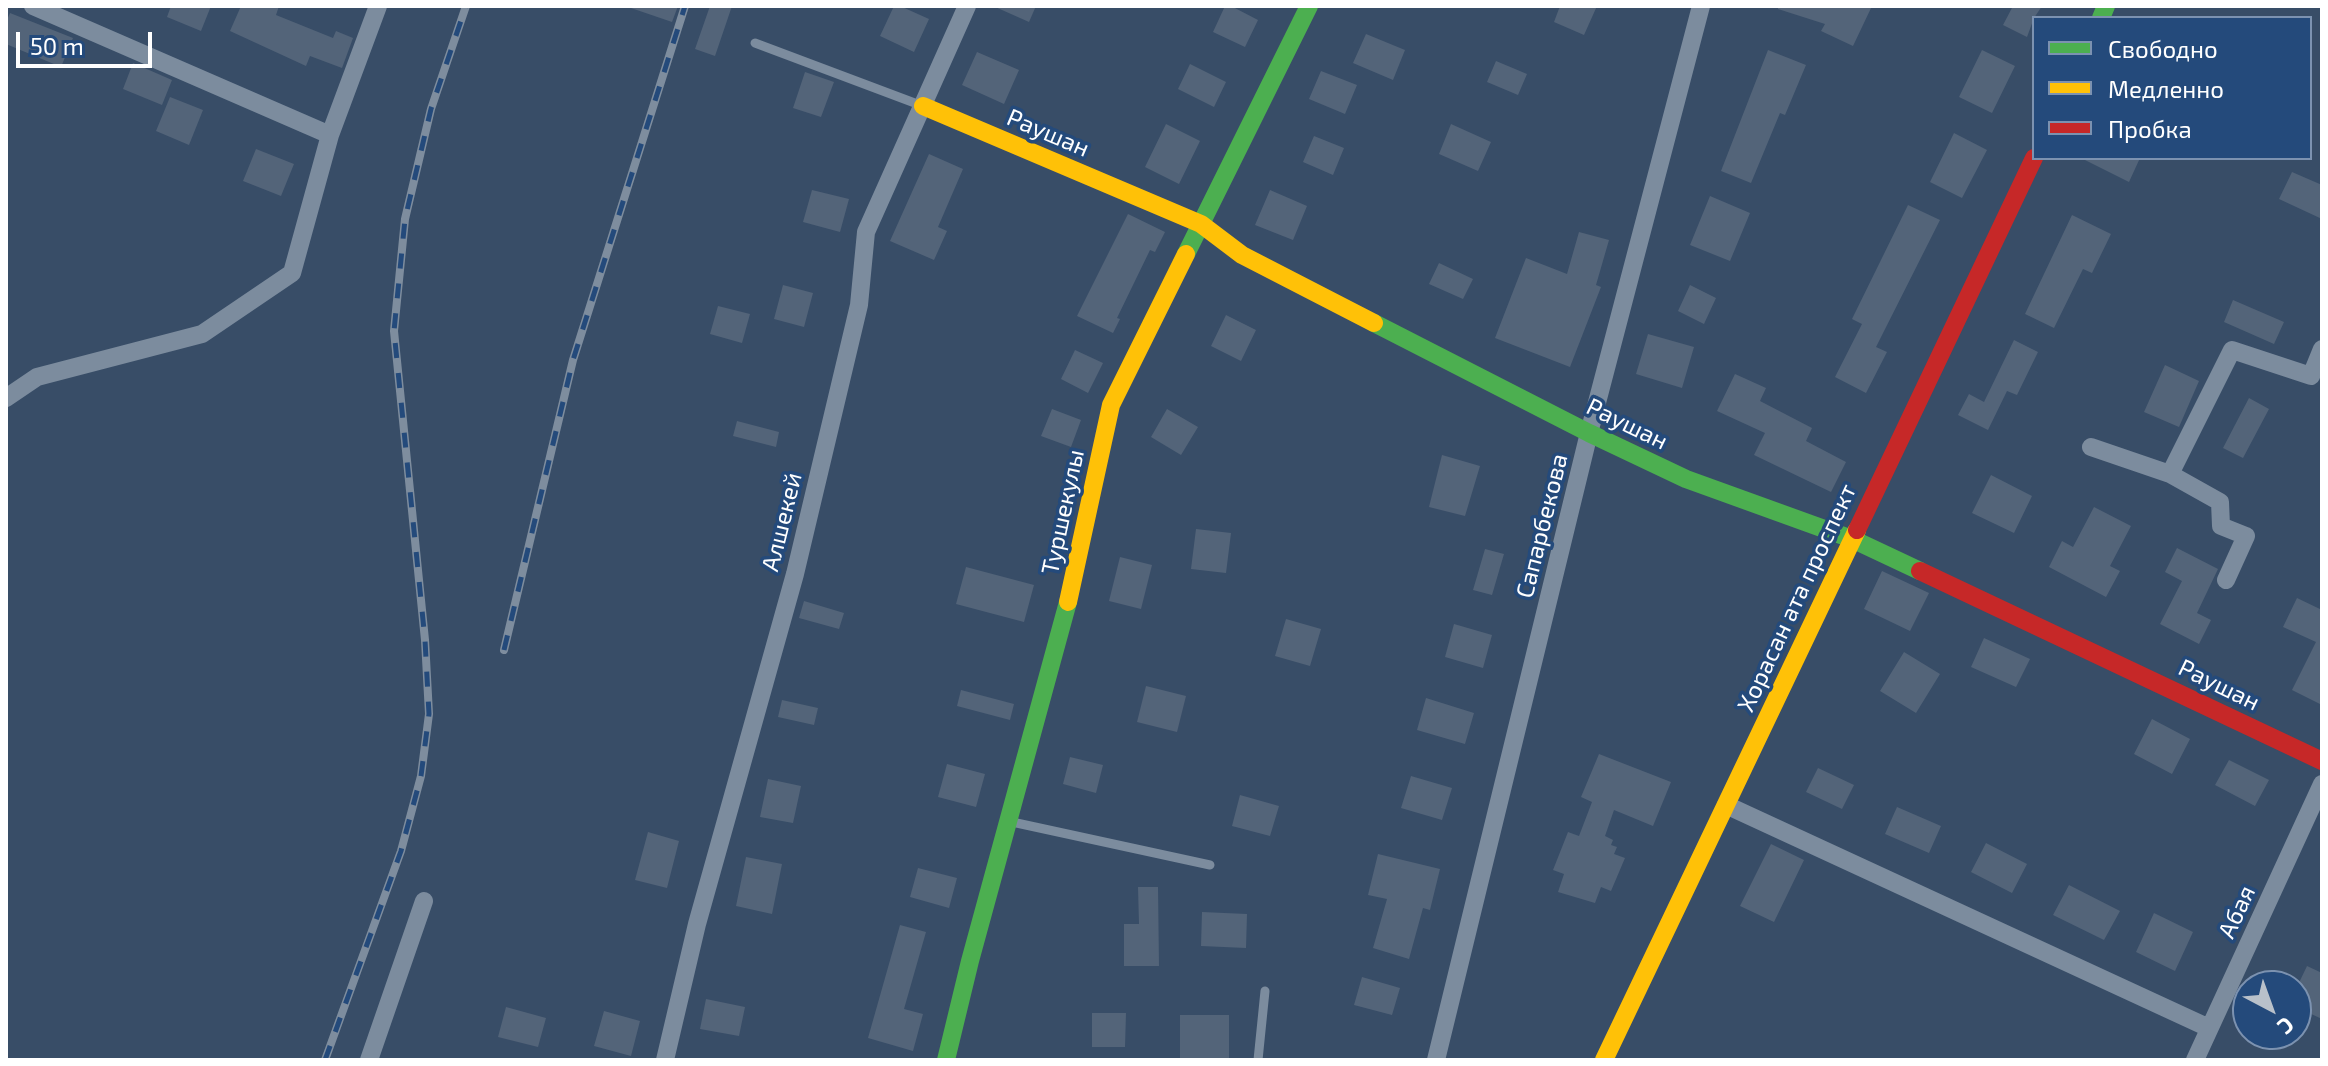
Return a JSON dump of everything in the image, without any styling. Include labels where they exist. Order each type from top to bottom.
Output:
[{"type":"street","points":[[33,6],[330,135]]},
{"type":"street","points":[[6,398],[37,377],[202,334],[292,273],[330,135],[378,6]]},
{"type":"street","name":"Алшекей","points":[[665,1060],[697,924],[795,574],[859,305],[866,232],[967,6]]},
{"type":"street","name":"Туршекулы","points":[[946,1060],[1060,636],[1111,405],[1309,6]]},
{"type":"street","name":"Сапарбекова","points":[[1436,1060],[1589,433],[1701,6]]},
{"type":"street","name":"Раушан","points":[[923,106],[1201,224],[1242,255],[1589,433],[1686,479],[1852,539],[2322,761]]},
{"type":"street","name":"Хорасан ата проспект","points":[[1604,1060],[2033,160]]},
{"type":"street","points":[[2170,474],[2232,350],[2311,376],[2322,349]]},
{"type":"street","points":[[2091,447],[2170,474],[2220,502],[2221,526],[2246,536],[2226,580]]},
{"type":"street","name":"Абая","points":[[2195,1060],[2322,784]]},
{"type":"street","points":[[1726,805],[2209,1028]]},
{"type":"street","points":[[369,1060],[424,901]]},
{"type":"lane","points":[[755,43],[923,106]]},
{"type":"lane","points":[[1009,821],[1210,865]]},
{"type":"lane","points":[[1258,1060],[1265,991]]},
{"type":"building","points":[[171,6],[211,6],[201,31],[167,17]]},
{"type":"building","points":[[241,6],[279,6],[276,15],[333,38],[336,31],[353,38],[342,68],[310,56],[306,66],[230,31]]},
{"type":"building","points":[[632,6],[678,6],[672,22]]},
{"type":"building","points":[[710,6],[732,6],[715,56],[695,49]]},
{"type":"building","points":[[894,6],[929,19],[914,52],[880,36]]},
{"type":"building","points":[[993,6],[1036,6],[1029,22]]},
{"type":"building","points":[[1225,6],[1258,20],[1245,47],[1213,32]]},
{"type":"building","points":[[1560,6],[1597,6],[1584,35],[1554,22]]},
{"type":"building","points":[[1778,6],[1872,6],[1853,46],[1821,31],[1825,24],[1778,9]]},
{"type":"building","points":[[2013,6],[2042,6],[2032,16],[2027,37],[2003,25]]},
{"type":"building","points":[[10,13],[73,38],[61,67],[6,44],[6,22]]},
{"type":"building","points":[[1366,34],[1405,50],[1393,80],[1353,63]]},
{"type":"building","points":[[1768,50],[1806,65],[1785,115],[1780,113],[1751,183],[1721,171]]},
{"type":"building","points":[[1982,50],[2015,66],[1992,113],[1959,97]]},
{"type":"building","points":[[977,52],[1019,70],[1004,104],[962,85]]},
{"type":"building","points":[[1496,61],[1527,74],[1518,95],[1487,82]]},
{"type":"building","points":[[133,63],[172,80],[162,105],[123,89]]},
{"type":"building","points":[[1190,64],[1226,82],[1214,107],[1178,89]]},
{"type":"building","points":[[1321,71],[1357,85],[1345,114],[1309,99]]},
{"type":"building","points":[[805,72],[834,82],[821,117],[793,108]]},
{"type":"building","points":[[170,97],[203,110],[189,145],[156,131]]},
{"type":"building","points":[[1166,124],[1200,141],[1179,184],[1145,167]]},
{"type":"building","points":[[1451,124],[1491,142],[1478,171],[1439,154]]},
{"type":"building","points":[[1954,133],[1987,150],[1962,198],[1930,182]]},
{"type":"building","points":[[1314,136],[1344,148],[1333,175],[1303,162]]},
{"type":"building","points":[[256,149],[294,164],[281,196],[243,181]]},
{"type":"building","points":[[929,154],[963,169],[938,227],[947,231],[934,260],[890,241]]},
{"type":"building","points":[[2085,160],[2139,160],[2129,182]]},
{"type":"building","points":[[2292,172],[2322,185],[2322,219],[2279,199]]},
{"type":"building","points":[[812,190],[849,199],[840,232],[803,222]]},
{"type":"building","points":[[1270,190],[1307,206],[1293,240],[1255,225]]},
{"type":"building","points":[[1710,196],[1750,213],[1730,261],[1690,245]]},
{"type":"building","points":[[1908,205],[1940,220],[1876,347],[1887,352],[1866,393],[1835,377],[1862,324],[1852,319]]},
{"type":"building","points":[[1128,214],[1165,232],[1155,252],[1150,250],[1117,318],[1120,319],[1113,333],[1077,316]]},
{"type":"building","points":[[2072,215],[2111,234],[2092,273],[2083,269],[2054,328],[2025,314]]},
{"type":"building","points":[[1579,232],[1609,240],[1596,285],[1601,287],[1570,367],[1495,338],[1526,258],[1567,274]]},
{"type":"building","points":[[1439,263],[1473,279],[1463,299],[1429,284]]},
{"type":"building","points":[[783,285],[813,293],[804,327],[774,319]]},
{"type":"building","points":[[1690,285],[1716,298],[1704,324],[1678,311]]},
{"type":"building","points":[[2233,300],[2284,322],[2274,344],[2224,322]]},
{"type":"building","points":[[718,306],[750,314],[742,343],[710,334]]},
{"type":"building","points":[[1226,315],[1256,330],[1241,361],[1211,346]]},
{"type":"building","points":[[1648,334],[1694,347],[1682,388],[1636,374]]},
{"type":"building","points":[[2014,340],[2038,352],[2017,395],[2007,391],[1988,430],[1958,415],[1969,394],[1984,402]]},
{"type":"building","points":[[1075,350],[1103,363],[1088,393],[1061,379]]},
{"type":"building","points":[[2165,365],[2199,381],[2179,427],[2144,412]]},
{"type":"building","points":[[1735,374],[1766,388],[1760,401],[1812,428],[1806,441],[1846,462],[1831,492],[1754,455],[1765,433],[1717,411]]},
{"type":"building","points":[[2249,398],[2269,409],[2243,458],[2223,448]]},
{"type":"building","points":[[1052,409],[1081,420],[1071,447],[1041,436]]},
{"type":"building","points":[[1167,409],[1198,427],[1181,455],[1151,437]]},
{"type":"building","points":[[737,421],[779,432],[776,447],[733,436]]},
{"type":"building","points":[[1442,455],[1480,466],[1465,516],[1429,507]]},
{"type":"building","points":[[1991,475],[2032,496],[2014,533],[1972,513]]},
{"type":"building","points":[[2094,507],[2131,526],[2110,566],[2120,571],[2106,597],[2049,567],[2062,541],[2073,547]]},
{"type":"building","points":[[1196,529],[1231,533],[1226,573],[1191,569]]},
{"type":"building","points":[[2177,548],[2218,569],[2197,613],[2211,620],[2199,644],[2160,624],[2182,581],[2165,572]]},
{"type":"building","points":[[1485,549],[1504,554],[1492,595],[1473,590]]},
{"type":"building","points":[[1120,557],[1152,565],[1141,609],[1109,601]]},
{"type":"building","points":[[966,567],[1034,585],[1024,622],[956,604]]},
{"type":"building","points":[[1882,571],[1929,593],[1910,631],[1864,609]]},
{"type":"building","points":[[2297,598],[2322,610],[2322,705],[2292,690],[2316,642],[2283,627]]},
{"type":"building","points":[[804,601],[844,613],[839,629],[799,618]]},
{"type":"building","points":[[1286,619],[1321,629],[1310,666],[1275,656]]},
{"type":"building","points":[[1454,624],[1492,635],[1483,668],[1445,657]]},
{"type":"building","points":[[1984,638],[2030,659],[2016,687],[1971,667]]},
{"type":"building","points":[[1904,652],[1940,674],[1916,713],[1880,691]]},
{"type":"building","points":[[1146,686],[1186,696],[1177,732],[1137,722]]},
{"type":"building","points":[[961,690],[1014,704],[1010,720],[957,706]]},
{"type":"building","points":[[1426,698],[1474,713],[1465,744],[1417,730]]},
{"type":"building","points":[[782,700],[818,708],[814,725],[778,717]]},
{"type":"building","points":[[2152,719],[2190,739],[2172,774],[2134,754]]},
{"type":"building","points":[[1599,754],[1671,782],[1653,826],[1614,810],[1605,836],[1613,840],[1611,845],[1617,847],[1614,854],[1625,858],[1611,891],[1601,887],[1595,903],[1558,892],[1564,874],[1553,870],[1568,832],[1579,836],[1592,802],[1581,797]]},
{"type":"building","points":[[1070,757],[1103,765],[1096,793],[1063,784]]},
{"type":"building","points":[[2229,760],[2269,780],[2255,806],[2215,785]]},
{"type":"building","points":[[947,764],[985,774],[976,807],[938,797]]},
{"type":"building","points":[[1818,768],[1854,785],[1842,809],[1806,792]]},
{"type":"building","points":[[1411,776],[1452,788],[1442,820],[1401,808]]},
{"type":"building","points":[[768,779],[801,786],[793,823],[760,817]]},
{"type":"building","points":[[1240,795],[1279,806],[1270,836],[1232,826]]},
{"type":"building","points":[[1897,807],[1941,826],[1929,853],[1885,834]]},
{"type":"building","points":[[648,832],[679,841],[667,888],[635,880]]},
{"type":"building","points":[[1986,843],[2027,864],[2012,893],[1971,872]]},
{"type":"building","points":[[1771,844],[1804,860],[1774,922],[1740,906]]},
{"type":"building","points":[[1378,854],[1440,869],[1430,910],[1423,908],[1409,959],[1373,948],[1387,899],[1368,895]]},
{"type":"building","points":[[746,857],[782,864],[772,914],[736,906]]},
{"type":"building","points":[[918,868],[957,878],[949,908],[910,897]]},
{"type":"building","points":[[2069,885],[2120,911],[2104,940],[2053,915]]},
{"type":"building","points":[[1138,887],[1158,887],[1159,966],[1124,966],[1124,924],[1139,924]]},
{"type":"building","points":[[1202,912],[1247,914],[1246,948],[1201,946]]},
{"type":"building","points":[[2154,913],[2193,932],[2175,971],[2136,952]]},
{"type":"building","points":[[900,925],[926,932],[904,1009],[923,1014],[913,1051],[868,1038]]},
{"type":"building","points":[[2307,966],[2322,973],[2322,1019],[2312,1014],[2312,970],[2305,970]]},
{"type":"building","points":[[1362,977],[1400,988],[1392,1015],[1354,1005]]},
{"type":"building","points":[[706,999],[745,1007],[739,1036],[700,1029]]},
{"type":"building","points":[[506,1007],[546,1018],[538,1047],[498,1037]]},
{"type":"building","points":[[604,1011],[640,1021],[631,1056],[594,1046]]},
{"type":"building","points":[[1092,1013],[1126,1013],[1125,1047],[1092,1047]]},
{"type":"building","points":[[1180,1015],[1229,1015],[1229,1058],[1180,1058]]},
{"type":"railway","points":[[325,1060],[401,851],[421,776],[429,714],[425,640],[394,331],[405,219],[431,109],[466,6]]},
{"type":"railway","points":[[504,650],[573,360],[685,6]]},
{"type":"traffic: fast","points":[[1186,254],[1309,6]]},
{"type":"traffic: fast","points":[[2102,16],[2106,6]]},
{"type":"traffic: fast","points":[[1374,323],[1686,479],[1852,539],[1920,571]]},
{"type":"traffic: fast","points":[[946,1060],[1068,602]]},
{"type":"traffic: slow","points":[[923,106],[1201,224],[1242,255],[1374,323]]},
{"type":"traffic: slow","points":[[1068,602],[1111,405],[1186,254]]},
{"type":"traffic: slow","points":[[1604,1060],[1857,530]]},
{"type":"traffic: jam","points":[[1857,530],[2033,160]]},
{"type":"traffic: jam","points":[[1920,571],[2322,761]]}]
